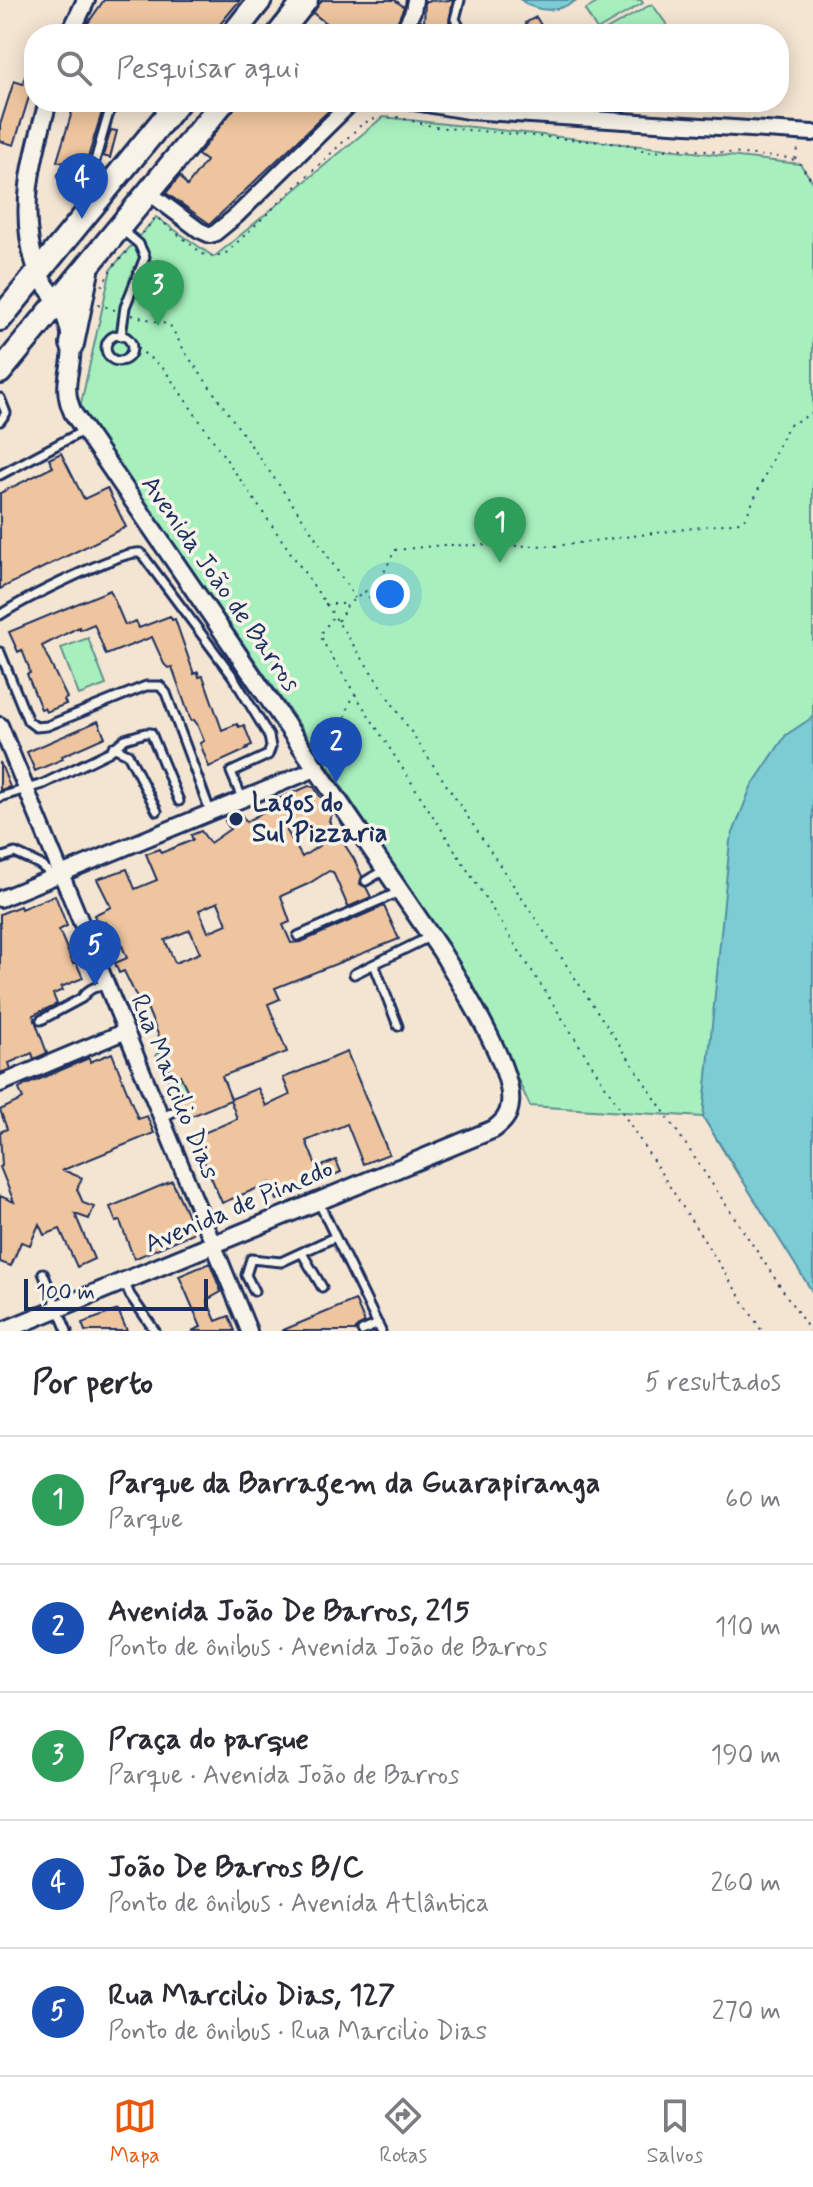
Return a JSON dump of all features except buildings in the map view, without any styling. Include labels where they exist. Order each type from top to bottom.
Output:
[{"type":"main road","points":[[241,24],[260,0]]},
{"type":"main road","points":[[287,24],[306,0]]},
{"type":"main road","points":[[2,312],[38,274],[97,188],[169,112]]},
{"type":"main road","points":[[0,372],[88,265],[128,234],[148,192],[215,112]]},
{"type":"main road","points":[[72,344],[88,265]]},
{"type":"street","points":[[75,24],[86,0]]},
{"type":"street","points":[[407,24],[415,0]]},
{"type":"street","points":[[38,274],[27,223],[27,188],[31,158],[45,112]]},
{"type":"street","points":[[148,192],[199,230],[214,234],[342,112]]},
{"type":"street","points":[[486,112],[668,122],[808,134],[813,148]]},
{"type":"street","name":"Avenida João de Barros","points":[[38,274],[66,319],[72,344],[67,399],[85,430],[318,768],[475,1006],[511,1095],[511,1103],[502,1123],[494,1129]]},
{"type":"street","name":"Rua Marcilio Dias","points":[[0,725],[58,875],[107,984],[249,1331]]},
{"type":"street","points":[[0,899],[209,809],[318,768]]},
{"type":"street","points":[[0,1084],[126,1031]]},
{"type":"street","name":"Avenida de Pinedo","points":[[3,1331],[494,1129]]},
{"type":"lane","points":[[458,24],[455,19],[460,0]]},
{"type":"lane","points":[[63,177],[97,188],[110,112]]},
{"type":"lane","points":[[121,336],[124,313],[145,263],[144,253],[128,234]]},
{"type":"lane","points":[[121,336],[131,343],[132,349],[126,359],[114,360],[106,351],[109,339],[121,336]]},
{"type":"lane","points":[[0,398],[6,413],[0,421]]},
{"type":"lane","points":[[2,474],[85,430]]},
{"type":"lane","points":[[0,615],[116,558],[130,552],[141,553],[232,675],[269,736],[271,747],[268,755],[231,772],[241,796]]},
{"type":"lane","points":[[0,652],[28,721],[38,728],[146,686],[160,686],[166,693],[209,809]]},
{"type":"lane","points":[[0,797],[27,790],[109,752],[125,739],[151,733],[179,801]]},
{"type":"lane","points":[[113,747],[128,754],[157,811]]},
{"type":"lane","points":[[0,858],[15,853],[58,875]]},
{"type":"lane","points":[[366,881],[386,869]]},
{"type":"lane","points":[[298,936],[401,891]]},
{"type":"lane","points":[[354,974],[431,936]]},
{"type":"lane","points":[[374,964],[398,1026]]},
{"type":"lane","points":[[41,1020],[82,998],[93,987],[107,984]]},
{"type":"lane","points":[[161,1118],[177,1110]]},
{"type":"lane","points":[[318,1201],[380,1328],[362,1331]]},
{"type":"lane","points":[[254,1291],[246,1275],[251,1259],[281,1262],[335,1237]]},
{"type":"lane","points":[[302,1253],[322,1287]]},
{"type":"lane","points":[[43,1273],[67,1331]]},
{"type":"lane","points":[[124,1281],[155,1331]]},
{"type":"path","points":[[370,112],[372,119]]},
{"type":"path","points":[[98,291],[128,234],[156,217],[203,254],[214,257],[226,253],[361,125],[372,119],[397,117],[435,127],[633,145],[639,150],[662,151],[671,148],[795,160],[813,182]]},
{"type":"path","points":[[795,160],[808,134]]},
{"type":"path","points":[[91,301],[170,325],[185,352],[308,526],[355,599]]},
{"type":"path","points":[[131,343],[164,369],[325,604],[810,1331]]},
{"type":"path","points":[[337,622],[348,604],[366,591],[372,597],[391,555],[401,549],[443,545],[555,546],[739,522],[746,517],[784,433],[791,424],[813,413]]},
{"type":"path","points":[[325,604],[348,604]]},
{"type":"path","points":[[333,616],[321,634],[323,642],[762,1331]]},
{"type":"path","points":[[318,768],[333,758],[355,694]]},
{"type":"green space","points":[[602,0],[641,0],[643,3],[607,24],[593,24],[585,10]]},
{"type":"green space","points":[[652,4],[666,24],[617,24]]},
{"type":"green space","points":[[383,117],[800,164],[813,182],[813,1022],[737,1173],[703,1117],[530,1106],[484,1005],[335,776],[80,408],[111,269],[156,217],[214,257]]},
{"type":"green space","points":[[88,638],[106,685],[79,695],[61,648]]},
{"type":"green space","points":[[169,1048],[207,1108],[185,1118],[156,1055]]},
{"type":"water","points":[[521,0],[577,0],[549,10],[534,8]]},
{"type":"water","points":[[813,717],[813,1293],[703,1117],[730,841],[751,787],[786,735]]},
{"type":"place","name":"João De Barros B/C","points":[[82,219]]},
{"type":"place","name":"Praça do parque","points":[[158,326]]},
{"type":"place","name":"Parque da Barragem da Guarapiranga","points":[[500,563]]},
{"type":"place","name":"Avenida João De Barros, 215","points":[[336,783]]},
{"type":"place","name":"Lagos do Sul Pizzaria","points":[[236,819]]},
{"type":"place","name":"Rua Marcilio Dias, 127","points":[[95,986]]}]
